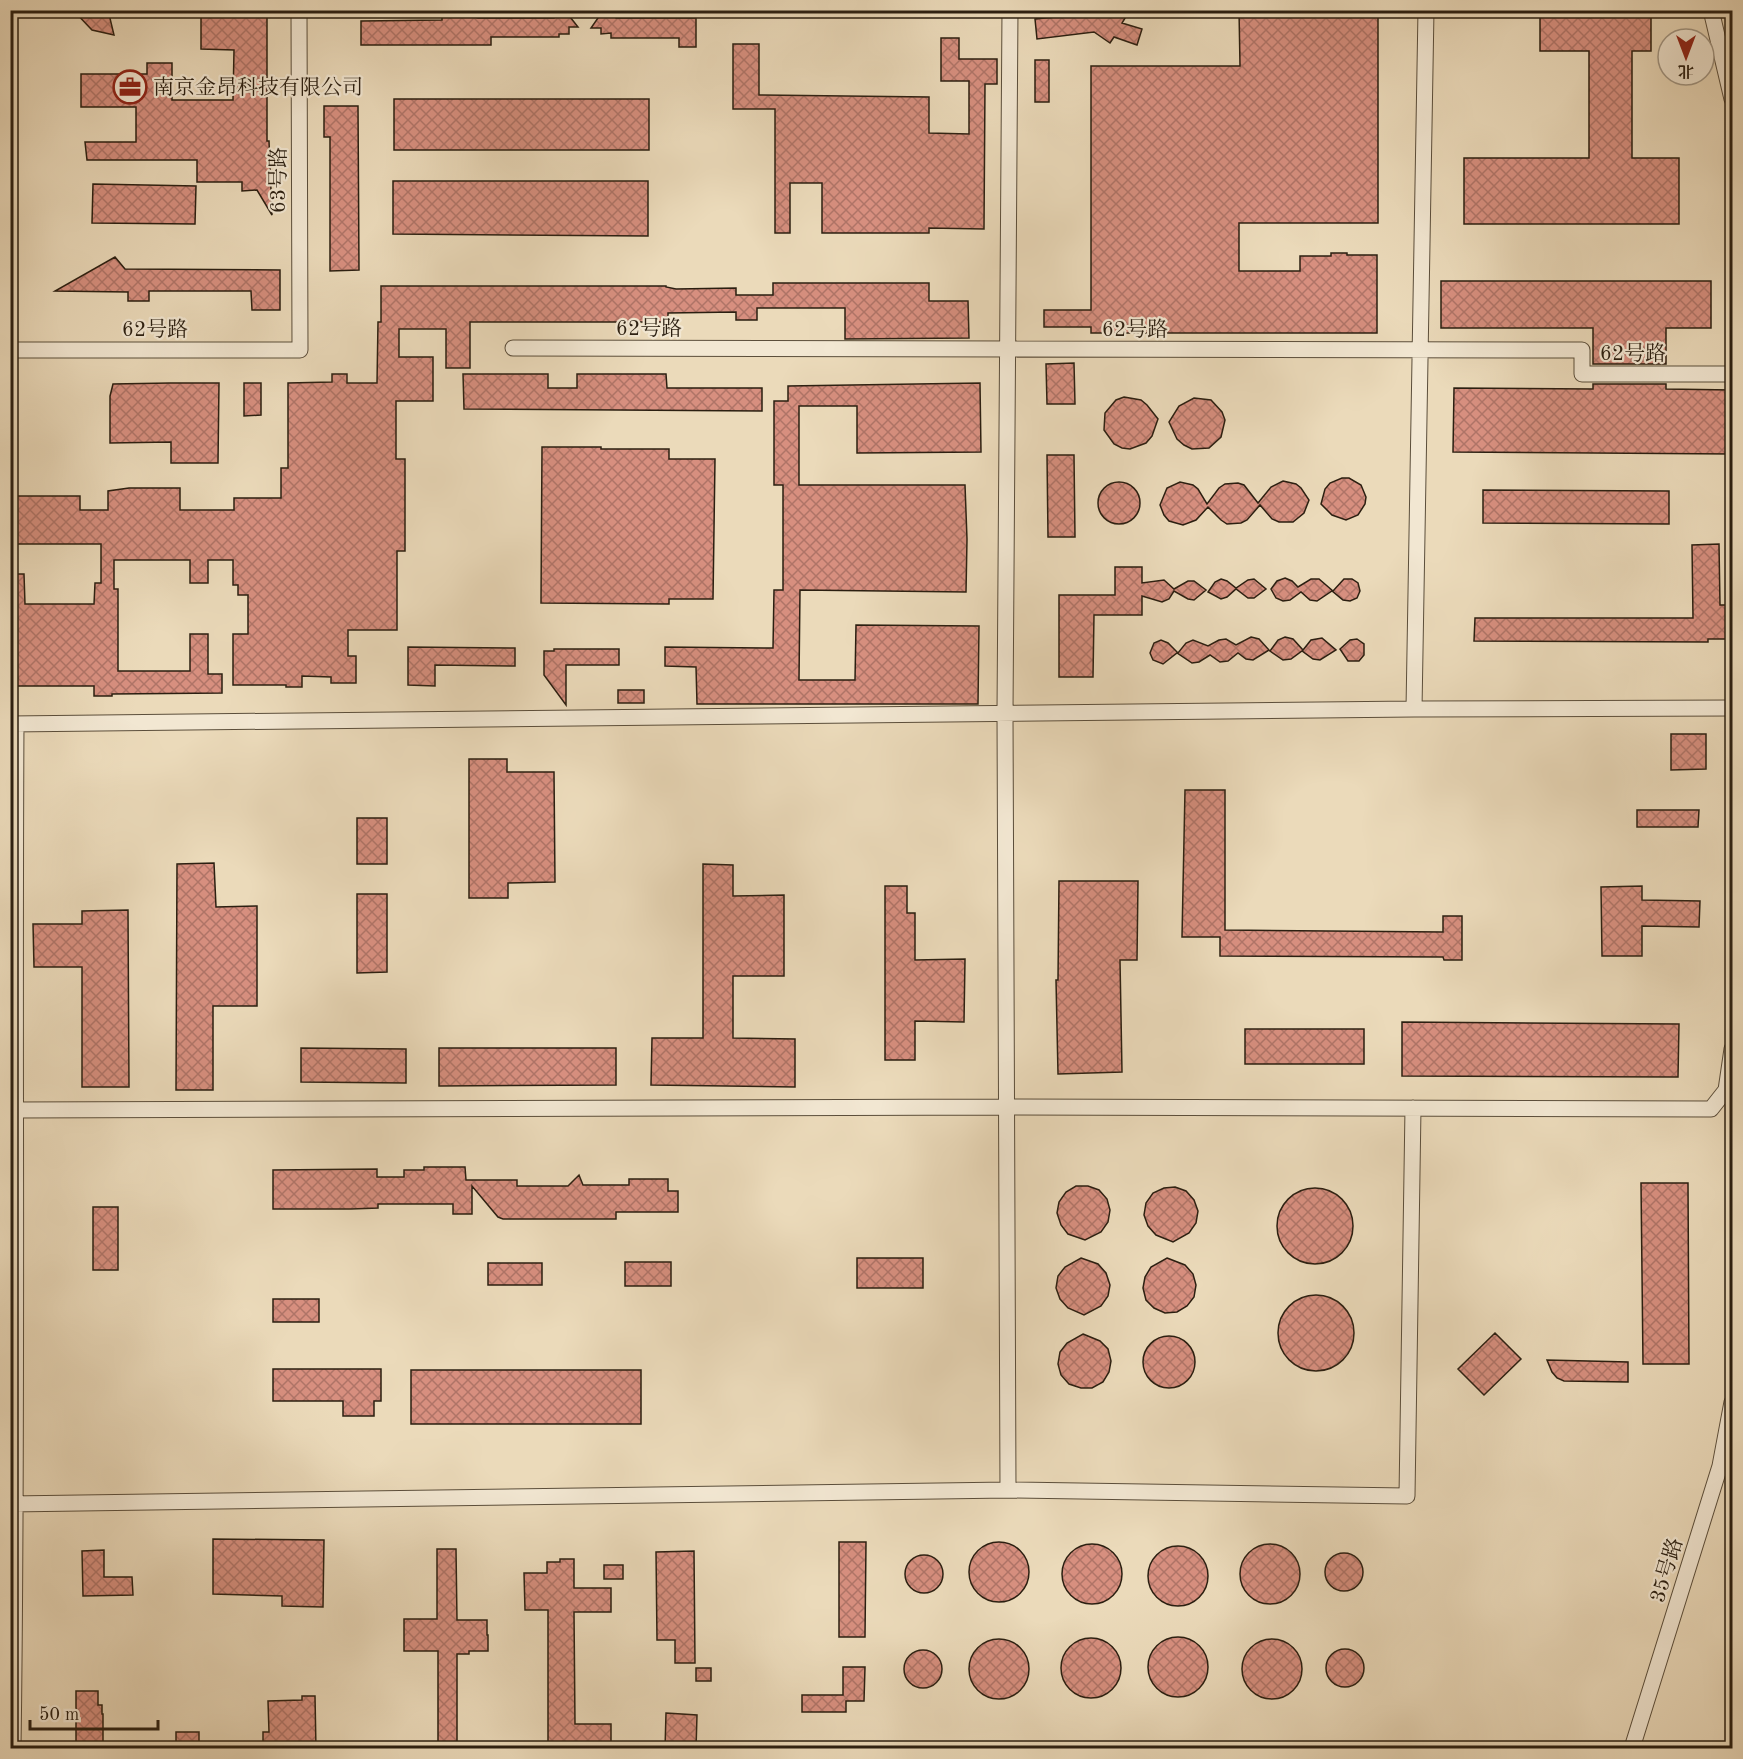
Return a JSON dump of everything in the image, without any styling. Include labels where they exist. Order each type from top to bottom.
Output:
[{"type":"street","name":"63号路","points":[[299,10],[300,350]]},
{"type":"street","points":[[1008,1490],[1005,713],[1010,10]]},
{"type":"street","points":[[1414,709],[1426,10]]},
{"type":"street","points":[[1711,10],[1732,99]]},
{"type":"street","name":"62号路","points":[[513,348],[1582,350],[1582,374],[1732,374]]},
{"type":"street","name":"62号路","points":[[10,350],[300,350]]},
{"type":"street","points":[[13,1749],[13,724],[1414,709],[1732,708]]},
{"type":"street","points":[[14,1110],[1008,1107],[1711,1109],[1726,1090],[1732,1049]]},
{"type":"street","points":[[13,1504],[1008,1490],[1407,1496],[1413,1108]]},
{"type":"street","name":"35号路","points":[[1632,1749],[1720,1466],[1732,1402]]},
{"type":"building","points":[[73,10],[108,10],[114,35],[92,30]]},
{"type":"building","points":[[442,10],[459,10],[459,16],[478,18],[554,18],[558,14],[567,13],[578,27],[569,27],[569,34],[559,34],[559,37],[491,37],[491,45],[361,45],[361,21],[442,20]]},
{"type":"building","points":[[1091,10],[1130,10],[1122,23],[1142,29],[1137,45],[1114,37],[1110,43],[1094,32],[1037,39],[1035,19],[1087,14]]},
{"type":"building","points":[[1239,10],[1378,10],[1378,223],[1239,223],[1239,271],[1300,271],[1300,256],[1331,256],[1331,253],[1377,255],[1377,333],[1091,333],[1091,327],[1044,327],[1044,310],[1091,310],[1091,66],[1240,66]]},
{"type":"building","points":[[1540,10],[1651,10],[1651,51],[1632,51],[1632,158],[1679,158],[1679,224],[1464,224],[1464,158],[1589,158],[1589,51],[1540,51]]},
{"type":"building","points":[[201,11],[267,11],[267,141],[269,141],[272,215],[257,190],[242,191],[242,182],[197,182],[197,160],[87,160],[85,142],[136,142],[136,107],[81,107],[81,74],[147,74],[147,63],[172,63],[172,100],[233,100],[234,50],[201,49]]},
{"type":"building","points":[[604,13],[612,14],[616,18],[696,18],[696,47],[679,47],[679,38],[611,38],[611,33],[601,34],[601,28],[591,28]]},
{"type":"building","points":[[941,38],[959,38],[959,59],[997,59],[997,84],[985,84],[984,229],[929,228],[929,233],[822,233],[822,183],[790,183],[790,233],[775,233],[775,109],[733,109],[733,44],[759,44],[759,95],[929,97],[929,133],[969,134],[969,81],[941,81]]},
{"type":"building","points":[[1035,60],[1049,60],[1049,102],[1035,102]]},
{"type":"building","points":[[394,99],[649,99],[649,150],[394,150]]},
{"type":"building","points":[[324,106],[358,106],[359,270],[330,271],[330,137],[324,137]]},
{"type":"building","points":[[393,181],[648,181],[648,236],[393,234]]},
{"type":"building","points":[[93,184],[196,186],[195,224],[92,223]]},
{"type":"building","points":[[115,257],[125,269],[280,270],[280,310],[252,310],[251,291],[149,291],[149,301],[128,301],[128,292],[55,291]]},
{"type":"building","points":[[1441,281],[1711,281],[1711,328],[1666,328],[1666,364],[1593,364],[1593,328],[1441,328]]},
{"type":"building","points":[[773,283],[929,283],[929,301],[968,301],[969,338],[845,339],[845,308],[757,308],[757,320],[736,320],[736,312],[668,313],[668,322],[470,322],[470,368],[446,368],[446,329],[399,329],[399,357],[433,357],[433,401],[396,401],[396,459],[405,459],[405,551],[397,551],[397,630],[348,630],[348,656],[356,656],[356,683],[331,683],[331,677],[302,676],[302,687],[233,685],[233,634],[248,634],[248,595],[238,595],[238,585],[233,585],[233,560],[208,560],[208,583],[190,583],[190,560],[114,560],[114,589],[118,589],[118,671],[190,671],[190,634],[208,634],[208,674],[222,674],[222,693],[94,696],[94,686],[10,686],[10,574],[24,574],[25,604],[94,604],[95,583],[101,583],[101,544],[10,544],[10,496],[80,496],[80,510],[108,510],[108,491],[129,488],[180,488],[180,510],[234,510],[234,498],[281,498],[281,468],[288,468],[288,383],[332,382],[332,374],[347,374],[347,383],[377,383],[381,286],[666,286],[676,289],[736,288],[736,295],[773,295]]},
{"type":"building","points":[[1074,363],[1075,404],[1047,404],[1046,364]]},
{"type":"building","points":[[463,374],[548,374],[548,388],[577,388],[577,374],[666,374],[667,388],[762,388],[762,411],[464,409]]},
{"type":"building","points":[[219,383],[218,463],[171,463],[171,442],[110,443],[110,396],[113,384]]},
{"type":"building","points":[[244,383],[261,383],[261,415],[244,416]]},
{"type":"building","points":[[980,383],[981,452],[857,453],[857,406],[799,406],[799,485],[965,485],[967,539],[966,592],[800,590],[799,680],[855,680],[856,625],[979,626],[978,704],[697,704],[696,667],[665,666],[665,647],[773,648],[774,590],[783,590],[783,485],[774,485],[774,401],[788,401],[788,386]]},
{"type":"building","points":[[1593,384],[1666,384],[1666,389],[1732,390],[1732,454],[1453,452],[1454,388],[1593,389]]},
{"type":"building","points":[[1124,397],[1141,400],[1158,419],[1152,436],[1146,443],[1130,449],[1114,444],[1104,430],[1105,413],[1116,400]]},
{"type":"building","points":[[1194,398],[1211,400],[1222,412],[1225,420],[1221,437],[1209,448],[1192,449],[1184,445],[1177,439],[1169,422],[1179,406]]},
{"type":"building","points":[[542,447],[669,449],[669,459],[715,459],[713,599],[669,599],[669,604],[541,603]]},
{"type":"building","points":[[1047,455],[1074,455],[1075,537],[1048,537]]},
{"type":"building","points":[[1349,478],[1361,485],[1366,497],[1365,504],[1358,515],[1346,520],[1332,515],[1321,504],[1325,489],[1330,483]]},
{"type":"building","points":[[1283,481],[1296,484],[1309,500],[1304,513],[1293,522],[1279,522],[1272,519],[1260,505],[1247,520],[1241,523],[1227,524],[1208,507],[1196,520],[1183,525],[1169,521],[1160,505],[1167,488],[1180,482],[1193,485],[1198,489],[1207,504],[1225,484],[1244,485],[1258,503],[1271,487]]},
{"type":"building","points":[[1119,482],[1127,483],[1134,488],[1139,495],[1139,511],[1134,518],[1127,523],[1119,524],[1111,523],[1104,518],[1099,511],[1098,503],[1099,495],[1104,488],[1111,483]]},
{"type":"building","points":[[1483,490],[1669,491],[1669,524],[1483,523]]},
{"type":"building","points":[[1719,544],[1720,605],[1732,605],[1732,639],[1708,639],[1708,642],[1474,641],[1475,618],[1693,618],[1692,545]]},
{"type":"building","points":[[1115,567],[1142,567],[1142,583],[1164,580],[1174,589],[1188,581],[1194,581],[1206,590],[1194,600],[1174,591],[1169,599],[1162,602],[1142,596],[1142,615],[1094,615],[1093,677],[1059,677],[1059,595],[1115,595]]},
{"type":"building","points":[[1285,578],[1298,587],[1311,579],[1319,579],[1333,591],[1344,579],[1352,579],[1358,583],[1360,591],[1357,598],[1350,601],[1343,600],[1332,591],[1317,601],[1310,600],[1301,592],[1290,600],[1283,601],[1276,598],[1271,589],[1277,581]]},
{"type":"building","points":[[1221,579],[1236,588],[1254,579],[1266,589],[1254,598],[1248,598],[1236,589],[1221,599],[1208,592],[1215,582]]},
{"type":"building","points":[[1251,637],[1259,639],[1269,650],[1253,660],[1246,659],[1238,653],[1228,661],[1220,662],[1210,655],[1199,662],[1192,663],[1177,653],[1163,664],[1153,660],[1150,653],[1154,643],[1161,640],[1168,643],[1178,653],[1186,643],[1193,640],[1208,646],[1226,639],[1236,645]]},
{"type":"building","points":[[1285,637],[1293,639],[1303,650],[1311,640],[1322,638],[1336,650],[1320,660],[1313,659],[1302,651],[1291,659],[1283,660],[1270,651],[1278,640]]},
{"type":"building","points":[[1357,639],[1364,644],[1364,655],[1359,661],[1348,661],[1340,649],[1350,640]]},
{"type":"building","points":[[408,647],[515,648],[515,666],[435,665],[435,686],[408,685]]},
{"type":"building","points":[[554,649],[619,649],[619,665],[566,665],[566,705],[544,675],[544,651],[554,651]]},
{"type":"building","points":[[618,690],[644,690],[644,703],[618,703]]},
{"type":"building","points":[[1671,734],[1706,734],[1706,769],[1671,770]]},
{"type":"building","points":[[469,759],[507,759],[507,772],[554,772],[555,882],[508,883],[508,898],[469,898]]},
{"type":"building","points":[[1185,790],[1225,790],[1225,930],[1443,932],[1443,916],[1462,916],[1462,960],[1444,960],[1443,957],[1220,956],[1220,937],[1182,937]]},
{"type":"building","points":[[1637,810],[1699,810],[1698,827],[1637,827]]},
{"type":"building","points":[[357,818],[387,818],[387,864],[357,864]]},
{"type":"building","points":[[214,863],[216,907],[257,906],[257,1006],[213,1006],[213,1090],[176,1090],[177,864]]},
{"type":"building","points":[[703,864],[733,865],[733,896],[784,895],[784,976],[733,976],[733,1038],[795,1039],[795,1087],[651,1085],[652,1038],[703,1038]]},
{"type":"building","points":[[1059,881],[1138,881],[1137,960],[1120,960],[1122,1072],[1058,1074],[1056,980],[1058,980]]},
{"type":"building","points":[[885,886],[907,886],[907,913],[915,913],[915,960],[965,959],[964,1022],[915,1021],[915,1060],[885,1060]]},
{"type":"building","points":[[1642,886],[1642,900],[1700,901],[1699,927],[1642,926],[1642,956],[1602,956],[1601,887]]},
{"type":"building","points":[[357,894],[387,894],[387,972],[357,973]]},
{"type":"building","points":[[128,910],[129,1087],[82,1087],[82,967],[34,967],[33,924],[82,924],[82,911]]},
{"type":"building","points":[[1402,1022],[1679,1024],[1678,1077],[1402,1076]]},
{"type":"building","points":[[1245,1029],[1364,1029],[1364,1064],[1245,1064]]},
{"type":"building","points":[[301,1048],[406,1049],[406,1083],[301,1082]]},
{"type":"building","points":[[439,1048],[616,1048],[616,1085],[439,1086]]},
{"type":"building","points":[[424,1167],[465,1167],[466,1180],[517,1180],[517,1186],[568,1186],[579,1175],[583,1185],[629,1185],[629,1179],[668,1179],[668,1191],[678,1191],[678,1212],[616,1212],[616,1219],[503,1219],[498,1217],[472,1186],[472,1214],[453,1214],[453,1204],[378,1204],[378,1208],[351,1209],[273,1209],[273,1170],[377,1169],[377,1177],[404,1177],[404,1170],[424,1170]]},
{"type":"building","points":[[1641,1183],[1688,1183],[1689,1364],[1643,1364]]},
{"type":"building","points":[[1076,1186],[1088,1186],[1099,1190],[1107,1199],[1110,1210],[1108,1222],[1101,1232],[1085,1240],[1068,1234],[1061,1225],[1057,1213],[1059,1202],[1066,1192]]},
{"type":"building","points":[[1175,1187],[1186,1191],[1194,1200],[1198,1211],[1196,1223],[1189,1233],[1173,1242],[1156,1235],[1148,1226],[1144,1215],[1146,1203],[1153,1193],[1164,1188]]},
{"type":"building","points":[[1315,1188],[1329,1191],[1342,1199],[1350,1212],[1353,1226],[1350,1240],[1342,1253],[1329,1261],[1315,1264],[1301,1261],[1288,1253],[1280,1240],[1277,1226],[1280,1212],[1288,1199],[1301,1191]]},
{"type":"building","points":[[93,1207],[118,1207],[118,1270],[93,1270]]},
{"type":"building","points":[[857,1258],[923,1258],[923,1288],[857,1288]]},
{"type":"building","points":[[1081,1258],[1098,1264],[1106,1273],[1110,1285],[1108,1296],[1101,1306],[1084,1315],[1068,1308],[1060,1299],[1056,1288],[1058,1276],[1065,1267]]},
{"type":"building","points":[[1167,1258],[1185,1265],[1193,1274],[1196,1285],[1194,1297],[1187,1306],[1177,1312],[1165,1313],[1154,1308],[1146,1300],[1143,1288],[1145,1277],[1151,1267]]},
{"type":"building","points":[[625,1262],[671,1262],[671,1286],[625,1286]]},
{"type":"building","points":[[488,1263],[542,1263],[542,1285],[488,1285]]},
{"type":"building","points":[[1316,1295],[1330,1298],[1343,1306],[1351,1319],[1354,1333],[1351,1347],[1343,1360],[1330,1368],[1316,1371],[1302,1368],[1289,1360],[1281,1347],[1278,1333],[1281,1319],[1289,1306],[1302,1298]]},
{"type":"building","points":[[273,1299],[319,1299],[319,1322],[273,1322]]},
{"type":"building","points":[[1495,1333],[1521,1359],[1484,1395],[1458,1369]]},
{"type":"building","points":[[1083,1334],[1100,1341],[1108,1349],[1111,1361],[1109,1372],[1103,1382],[1092,1388],[1081,1388],[1069,1384],[1061,1375],[1058,1364],[1060,1352],[1067,1343]]},
{"type":"building","points":[[1164,1336],[1174,1336],[1184,1340],[1191,1347],[1195,1362],[1191,1377],[1184,1384],[1174,1388],[1164,1388],[1154,1384],[1147,1377],[1143,1367],[1143,1357],[1147,1347],[1154,1340]]},
{"type":"building","points":[[1547,1360],[1628,1362],[1628,1382],[1564,1381],[1552,1372]]},
{"type":"building","points":[[273,1369],[381,1369],[381,1401],[374,1401],[374,1416],[343,1416],[343,1401],[273,1401]]},
{"type":"building","points":[[411,1370],[641,1370],[641,1424],[411,1424]]},
{"type":"building","points":[[213,1539],[324,1540],[323,1607],[282,1606],[282,1596],[213,1594]]},
{"type":"building","points":[[839,1542],[866,1542],[865,1637],[839,1637]]},
{"type":"building","points":[[993,1542],[1005,1542],[1016,1547],[1024,1555],[1029,1572],[1027,1584],[1016,1597],[1005,1602],[993,1602],[982,1597],[974,1589],[969,1578],[969,1566],[974,1555],[982,1547]]},
{"type":"building","points":[[1086,1544],[1098,1544],[1109,1549],[1117,1557],[1122,1574],[1120,1586],[1109,1599],[1098,1604],[1086,1604],[1075,1599],[1067,1591],[1062,1580],[1062,1568],[1067,1557],[1075,1549]]},
{"type":"building","points":[[1264,1544],[1276,1544],[1287,1549],[1295,1557],[1300,1574],[1298,1586],[1287,1599],[1276,1604],[1264,1604],[1253,1599],[1245,1591],[1240,1580],[1240,1568],[1245,1557],[1253,1549]]},
{"type":"building","points":[[1172,1546],[1184,1546],[1195,1551],[1203,1559],[1208,1576],[1206,1588],[1195,1601],[1184,1606],[1172,1606],[1161,1601],[1153,1593],[1148,1582],[1148,1570],[1153,1559],[1161,1551]]},
{"type":"building","points":[[437,1549],[456,1549],[457,1620],[487,1620],[488,1651],[469,1651],[469,1654],[457,1654],[457,1749],[438,1749],[438,1651],[404,1651],[404,1619],[437,1619]]},
{"type":"building","points":[[104,1550],[104,1577],[132,1577],[133,1595],[83,1596],[82,1551]]},
{"type":"building","points":[[694,1551],[695,1663],[675,1663],[675,1640],[657,1640],[656,1552]]},
{"type":"building","points":[[1344,1553],[1358,1558],[1363,1572],[1358,1586],[1344,1591],[1330,1586],[1325,1572],[1330,1558]]},
{"type":"building","points":[[924,1555],[938,1560],[943,1574],[938,1588],[924,1593],[910,1588],[905,1574],[910,1560]]},
{"type":"building","points":[[560,1559],[574,1559],[574,1588],[611,1588],[611,1612],[574,1612],[575,1724],[611,1724],[611,1749],[548,1749],[548,1610],[525,1610],[524,1573],[547,1573],[547,1562],[560,1562]]},
{"type":"building","points":[[604,1565],[623,1565],[623,1579],[604,1579]]},
{"type":"building","points":[[1172,1637],[1184,1637],[1195,1642],[1203,1650],[1208,1667],[1206,1679],[1195,1692],[1184,1697],[1172,1697],[1161,1692],[1153,1684],[1148,1673],[1148,1661],[1153,1650],[1161,1642]]},
{"type":"building","points":[[1085,1638],[1097,1638],[1108,1643],[1116,1651],[1121,1668],[1119,1680],[1108,1693],[1097,1698],[1085,1698],[1074,1693],[1066,1685],[1061,1674],[1061,1662],[1066,1651],[1074,1643]]},
{"type":"building","points":[[993,1639],[1005,1639],[1016,1644],[1024,1652],[1029,1669],[1027,1681],[1016,1694],[1005,1699],[993,1699],[982,1694],[974,1686],[969,1675],[969,1663],[974,1652],[982,1644]]},
{"type":"building","points":[[1266,1639],[1278,1639],[1289,1644],[1297,1652],[1302,1669],[1300,1681],[1289,1694],[1278,1699],[1266,1699],[1255,1694],[1247,1686],[1242,1675],[1242,1663],[1247,1652],[1255,1644]]},
{"type":"building","points":[[1345,1649],[1359,1654],[1364,1668],[1359,1682],[1345,1687],[1331,1682],[1326,1668],[1331,1654]]},
{"type":"building","points":[[923,1650],[930,1651],[936,1656],[941,1662],[941,1676],[936,1682],[930,1687],[923,1688],[916,1687],[910,1682],[905,1676],[904,1669],[905,1662],[910,1656],[916,1651]]},
{"type":"building","points":[[843,1667],[865,1667],[864,1701],[846,1701],[846,1712],[802,1712],[802,1695],[843,1695]]},
{"type":"building","points":[[696,1668],[711,1668],[711,1681],[696,1681]]},
{"type":"building","points":[[76,1691],[98,1691],[98,1705],[102,1705],[103,1714],[103,1749],[76,1749]]},
{"type":"building","points":[[302,1696],[315,1696],[316,1749],[263,1749],[263,1732],[269,1732],[268,1701],[302,1700]]},
{"type":"building","points":[[666,1713],[697,1715],[696,1749],[665,1749]]},
{"type":"building","points":[[176,1732],[199,1732],[199,1749],[176,1749]]},
{"type":"place","name":"南京金昂科技有限公司","points":[[130,87]]}]
